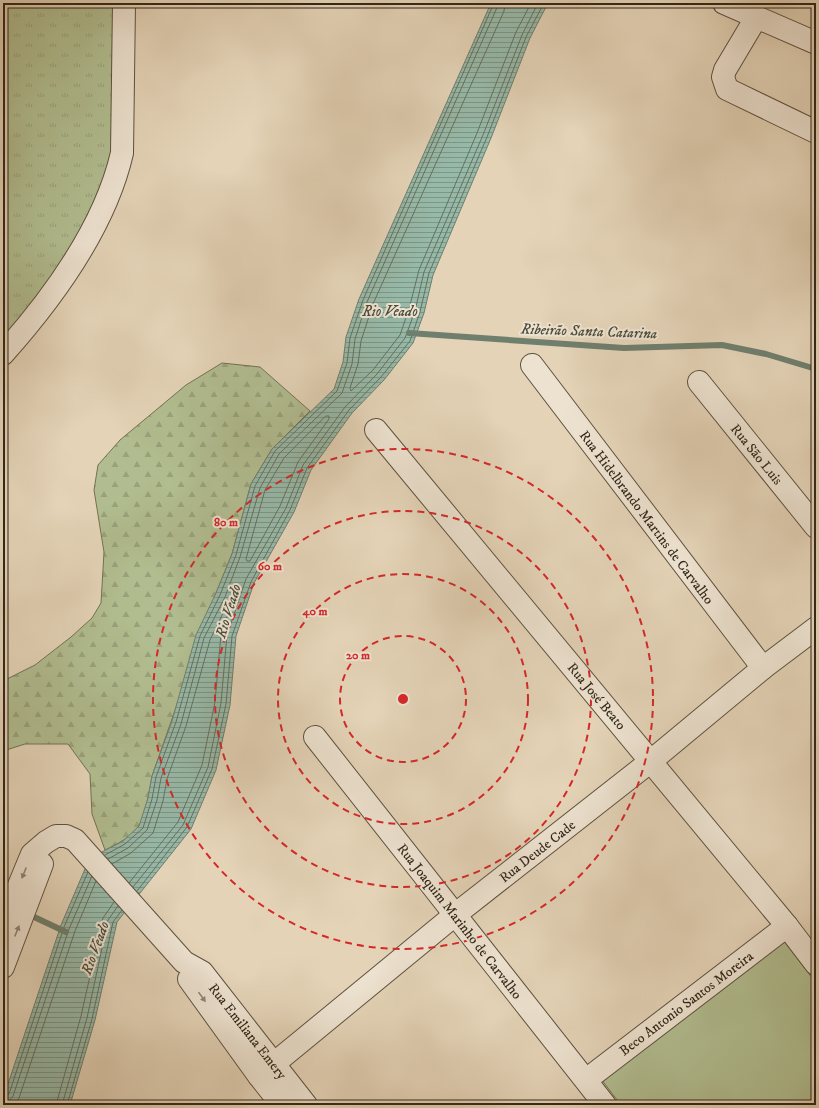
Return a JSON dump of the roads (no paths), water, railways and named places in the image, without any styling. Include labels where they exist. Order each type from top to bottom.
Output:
[{"type":"street","points":[[3,354],[57,290],[110,194],[117,174],[122,153],[124,3]]},
{"type":"street","points":[[724,3],[816,43]]},
{"type":"street","points":[[756,18],[725,70],[723,77],[727,89],[816,132]]},
{"type":"street","name":"Rua Hidelbrando Martins de Carvalho","points":[[532,365],[763,668]]},
{"type":"street","name":"Rua São Luis","points":[[698,382],[816,527]]},
{"type":"street","name":"Rua José Beato","points":[[376,430],[787,926],[816,964]]},
{"type":"street","name":"Rua Deude Cade","points":[[266,1070],[456,914],[651,761],[763,668],[816,628]]},
{"type":"street","name":"Rua Joaquim Marinho de Carvalho","points":[[315,738],[456,914],[605,1105]]},
{"type":"street","name":"Rua Emiliana Emery","points":[[46,842],[56,836],[66,836],[75,840],[184,962],[190,980],[266,1070],[306,1105]]},
{"type":"street","points":[[3,924],[32,854],[46,842]]},
{"type":"street","points":[[3,967],[32,894],[44,859],[46,842]]},
{"type":"street","name":"Beco Antonio Santos Moreira","points":[[586,1080],[787,926]]},
{"type":"street","name":"Rua Emiliana Emery","points":[[266,1070],[282,1105]]},
{"type":"water","name":"Rio Veado","points":[[491,3],[548,3],[530,38],[491,138],[433,275],[424,313],[413,343],[384,380],[352,413],[311,470],[294,512],[254,583],[236,636],[230,705],[216,770],[191,829],[117,922],[95,1020],[70,1105],[3,1105],[3,1099],[61,925],[85,869],[100,853],[123,841],[139,826],[148,798],[152,776],[172,721],[196,635],[216,593],[232,554],[251,484],[272,449],[334,389],[343,362],[346,337],[359,299]]},
{"type":"waterway","name":"Ribeirão Santa Catarina","points":[[409,333],[624,348],[722,345],[766,354],[816,369]]},
{"type":"waterway","points":[[32,916],[66,932]]}]
